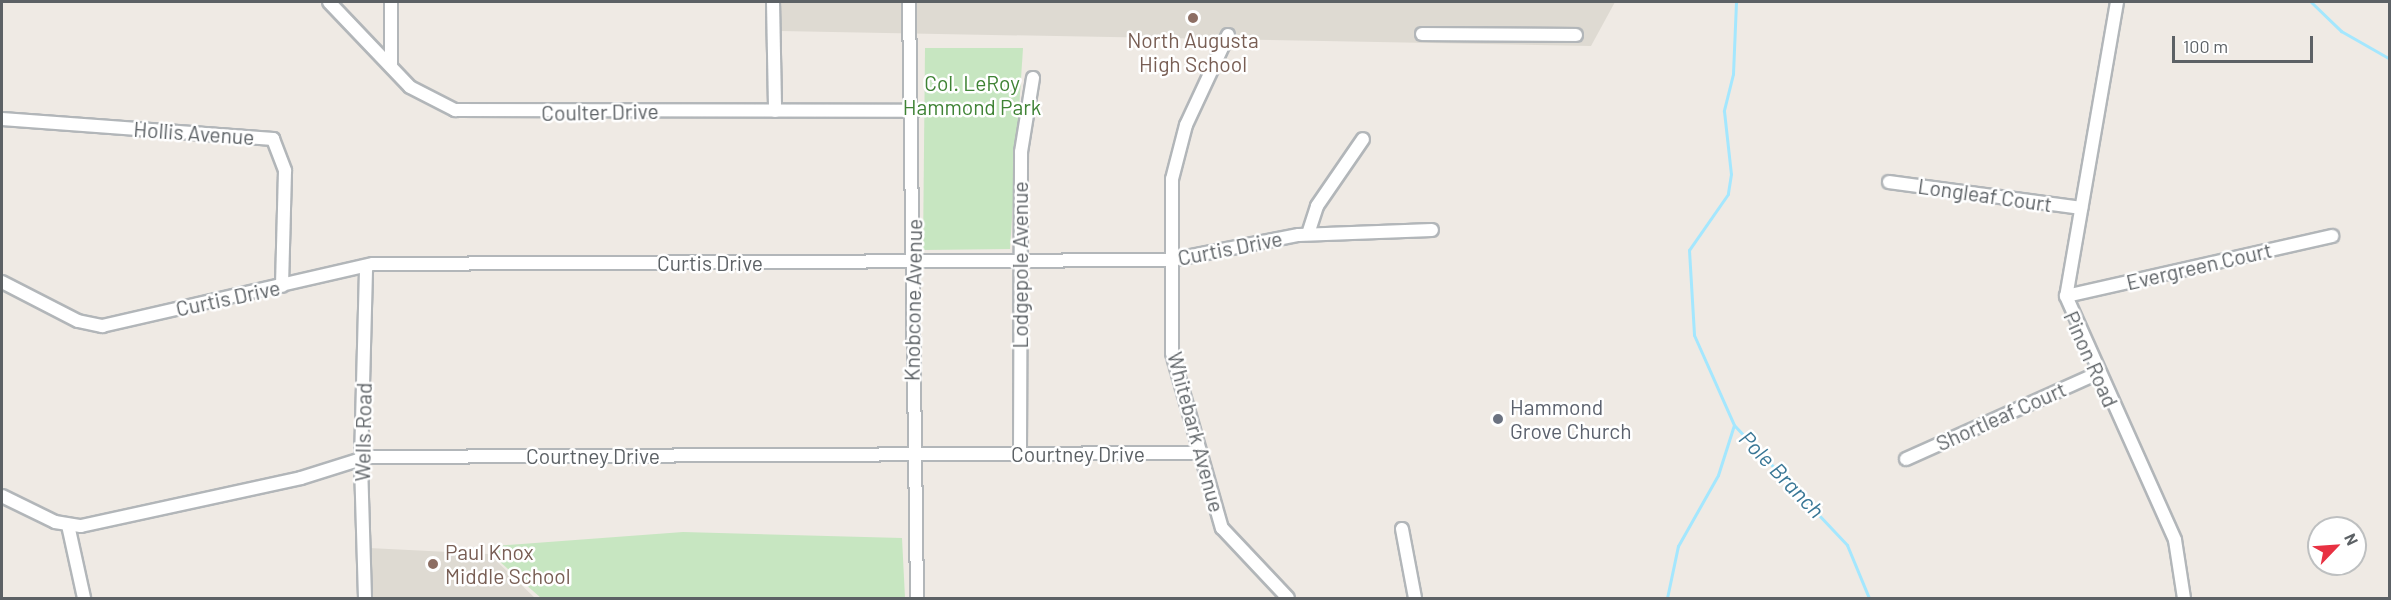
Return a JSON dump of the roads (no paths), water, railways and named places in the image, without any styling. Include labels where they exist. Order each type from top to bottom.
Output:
[{"type":"street","name":"Coulter Drive","points":[[329,2],[391,66],[433,102],[467,112],[914,111]]},
{"type":"street","points":[[391,2],[391,66]]},
{"type":"street","points":[[773,2],[775,111]]},
{"type":"street","name":"Knobcone Avenue","points":[[909,2],[914,111],[912,455],[917,598]]},
{"type":"street","name":"Pinon Road","points":[[2117,2],[2066,296],[2096,374],[2175,540],[2184,598]]},
{"type":"street","points":[[1422,34],[1576,35]]},
{"type":"street","name":"Whitebark Avenue","points":[[1228,35],[1177,154],[1171,260],[1172,353],[1198,453],[1222,528],[1288,598]]},
{"type":"street","name":"Lodgepole Avenue","points":[[1020,453],[1021,152],[1033,78]]},
{"type":"street","name":"Hollis Avenue","points":[[2,119],[273,139],[285,171],[282,286]]},
{"type":"street","points":[[1308,234],[1317,206],[1363,139]]},
{"type":"street","name":"Longleaf Court","points":[[1889,182],[2081,208]]},
{"type":"street","name":"Curtis Drive","points":[[2,282],[78,321],[102,326],[366,266],[1171,260],[1308,234],[1432,230]]},
{"type":"street","name":"Evergreen Court","points":[[2066,296],[2332,236]]},
{"type":"street","name":"Wells Road","points":[[365,598],[361,461],[366,266]]},
{"type":"street","name":"Shortleaf Court","points":[[1906,459],[2096,374]]},
{"type":"street","name":"Courtney Drive","points":[[2,496],[68,525],[107,521],[361,461],[1198,453]]},
{"type":"street","points":[[68,525],[84,598]]},
{"type":"street","points":[[1402,530],[1415,598]]},
{"type":"waterway","name":"Pole Branch","points":[[1736,2],[1733,74],[1724,111],[1731,174],[1728,194],[1689,250],[1694,335],[1734,425],[1847,545],[1869,598]]},
{"type":"waterway","points":[[2311,2],[2341,31],[2390,59]]},
{"type":"waterway","points":[[1667,598],[1678,546],[1718,475],[1734,425]]},
{"type":"place","name":"North Augusta High School","points":[[1193,18]]},
{"type":"place","name":"Hammond Grove Church","points":[[1498,419]]},
{"type":"place","name":"Paul Knox Middle School","points":[[433,564]]},
{"type":"park label","name":"Col. LeRoy Hammond Park","points":[[972,95]]}]
